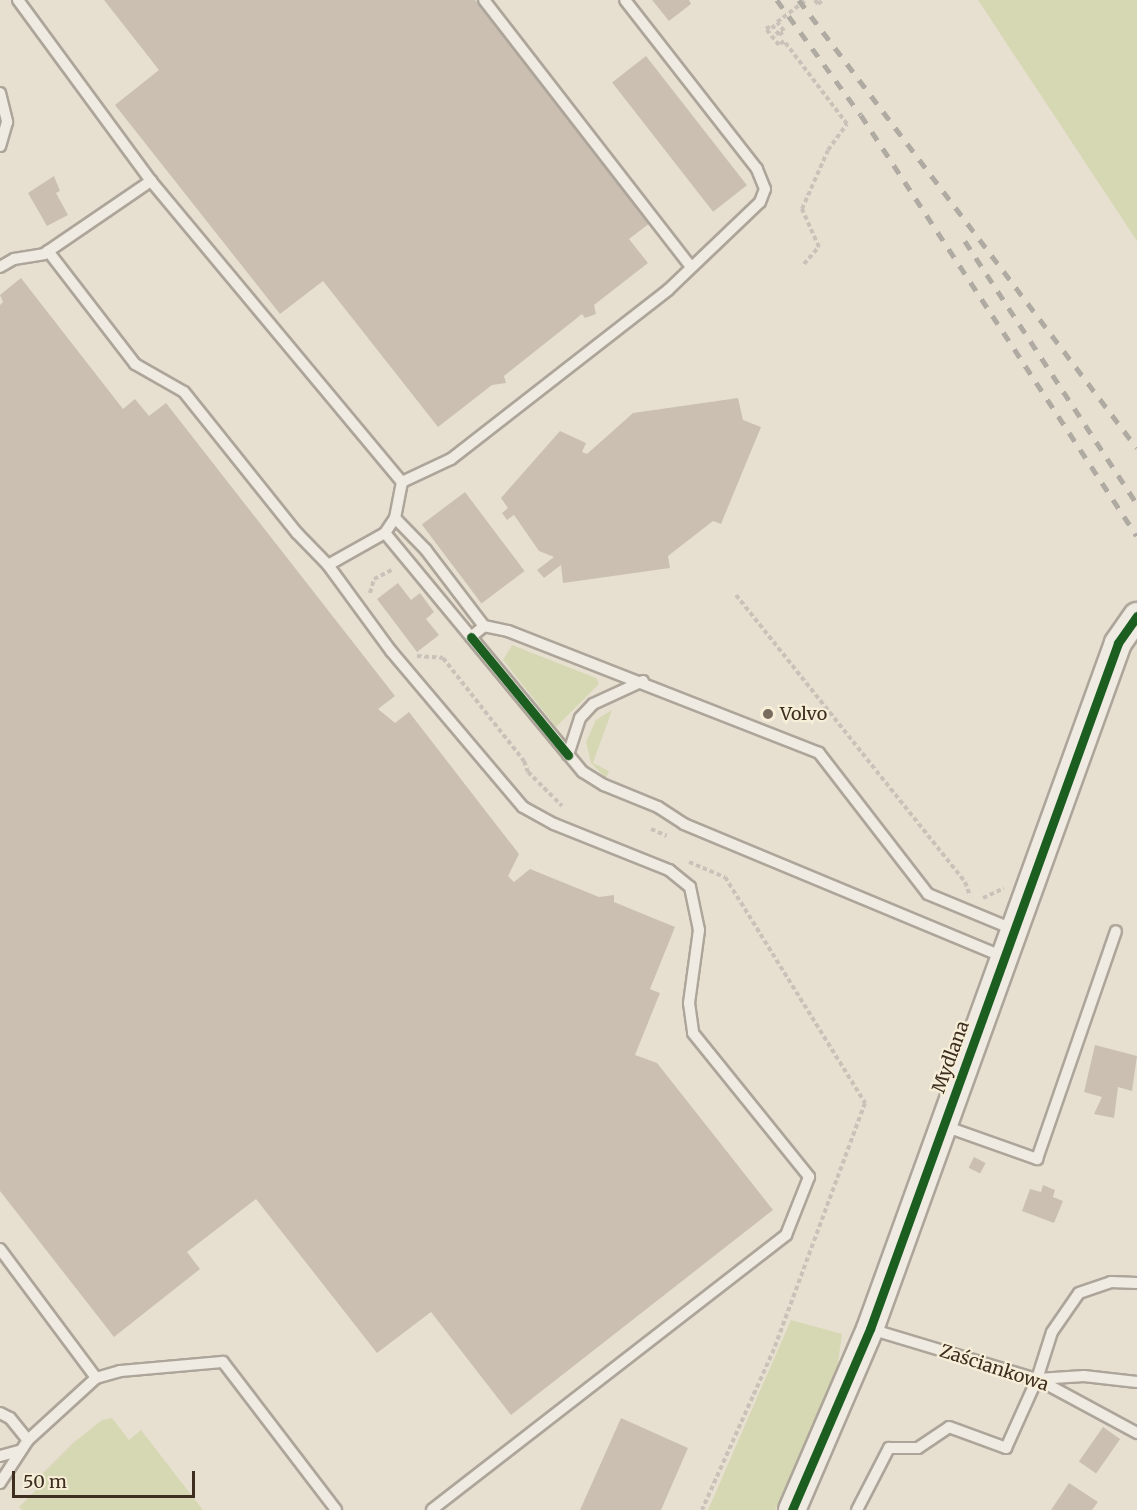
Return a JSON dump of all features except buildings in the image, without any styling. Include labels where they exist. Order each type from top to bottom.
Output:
[{"type":"street","name":"Mydlana","points":[[792,1510],[870,1329],[1118,643],[1137,616]]},
{"type":"lane","points":[[18,0],[151,181],[402,482]]},
{"type":"lane","points":[[484,0],[690,266]]},
{"type":"lane","points":[[402,482],[451,459],[668,290],[690,266],[754,213],[765,189],[763,180],[625,0]]},
{"type":"lane","points":[[0,93],[7,122],[0,146]]},
{"type":"lane","points":[[0,267],[14,259],[48,251],[151,181]]},
{"type":"lane","points":[[48,251],[135,364],[184,392],[297,533],[328,565],[392,651],[523,807],[554,824],[669,870],[690,886],[699,930],[689,1003],[693,1033],[809,1177],[786,1235],[432,1510]]},
{"type":"lane","points":[[328,565],[385,533],[395,518],[402,482]]},
{"type":"lane","points":[[395,518],[426,550],[484,626],[508,631],[643,681],[819,753],[928,894],[1015,930]]},
{"type":"lane","points":[[385,533],[583,772],[604,785],[658,807],[684,824],[1005,958]]},
{"type":"lane","points":[[471,637],[484,626]]},
{"type":"lane","points":[[568,754],[580,718],[593,704],[643,681]]},
{"type":"lane","points":[[944,1126],[1037,1159],[1116,931]]},
{"type":"lane","points":[[0,1249],[96,1378]]},
{"type":"lane","points":[[857,1510],[889,1448],[918,1448],[949,1426],[1005,1448],[1037,1379],[1052,1332],[1079,1293],[1111,1282],[1137,1283]]},
{"type":"lane","name":"Zaściankowa","points":[[870,1329],[1037,1379],[1114,1418],[1137,1433]]},
{"type":"lane","points":[[0,1483],[19,1450],[28,1440],[96,1378],[120,1371],[223,1362],[336,1510]]},
{"type":"lane","points":[[1037,1379],[1084,1376],[1137,1382]]},
{"type":"lane","points":[[0,1413],[10,1418],[28,1440]]},
{"type":"lane","points":[[0,1456],[19,1450]]},
{"type":"path","points":[[804,264],[819,247],[802,209],[828,150],[847,124],[784,41],[779,45],[766,29],[772,25],[779,35],[784,31],[777,22],[806,0]]},
{"type":"path","points":[[815,0],[818,4],[823,0]]},
{"type":"path","points":[[736,595],[965,882],[972,902]]},
{"type":"path","points":[[978,900],[1005,887],[1015,891]]},
{"type":"green space","points":[[978,0],[1137,0],[1137,241]]},
{"type":"green space","points":[[512,645],[596,678],[599,684],[556,727],[503,660]]},
{"type":"green space","points":[[612,710],[593,763],[609,771],[606,778],[591,763],[586,742],[596,720]]},
{"type":"green space","points":[[791,1320],[842,1334],[837,1370],[775,1510],[708,1510]]},
{"type":"green space","points":[[112,1418],[129,1440],[141,1430],[203,1510],[22,1510],[19,1507],[38,1488],[37,1479],[73,1443],[102,1420]]},
{"type":"railway","points":[[777,0],[861,115],[1137,536]]},
{"type":"railway","points":[[799,0],[1137,448]]},
{"type":"railway","points":[[965,241],[1137,504]]},
{"type":"cycle path","points":[[792,1510],[870,1329],[1118,643],[1137,616]]},
{"type":"cycle path","points":[[471,637],[568,755]]},
{"type":"place","name":"Volvo","points":[[768,714]]}]
